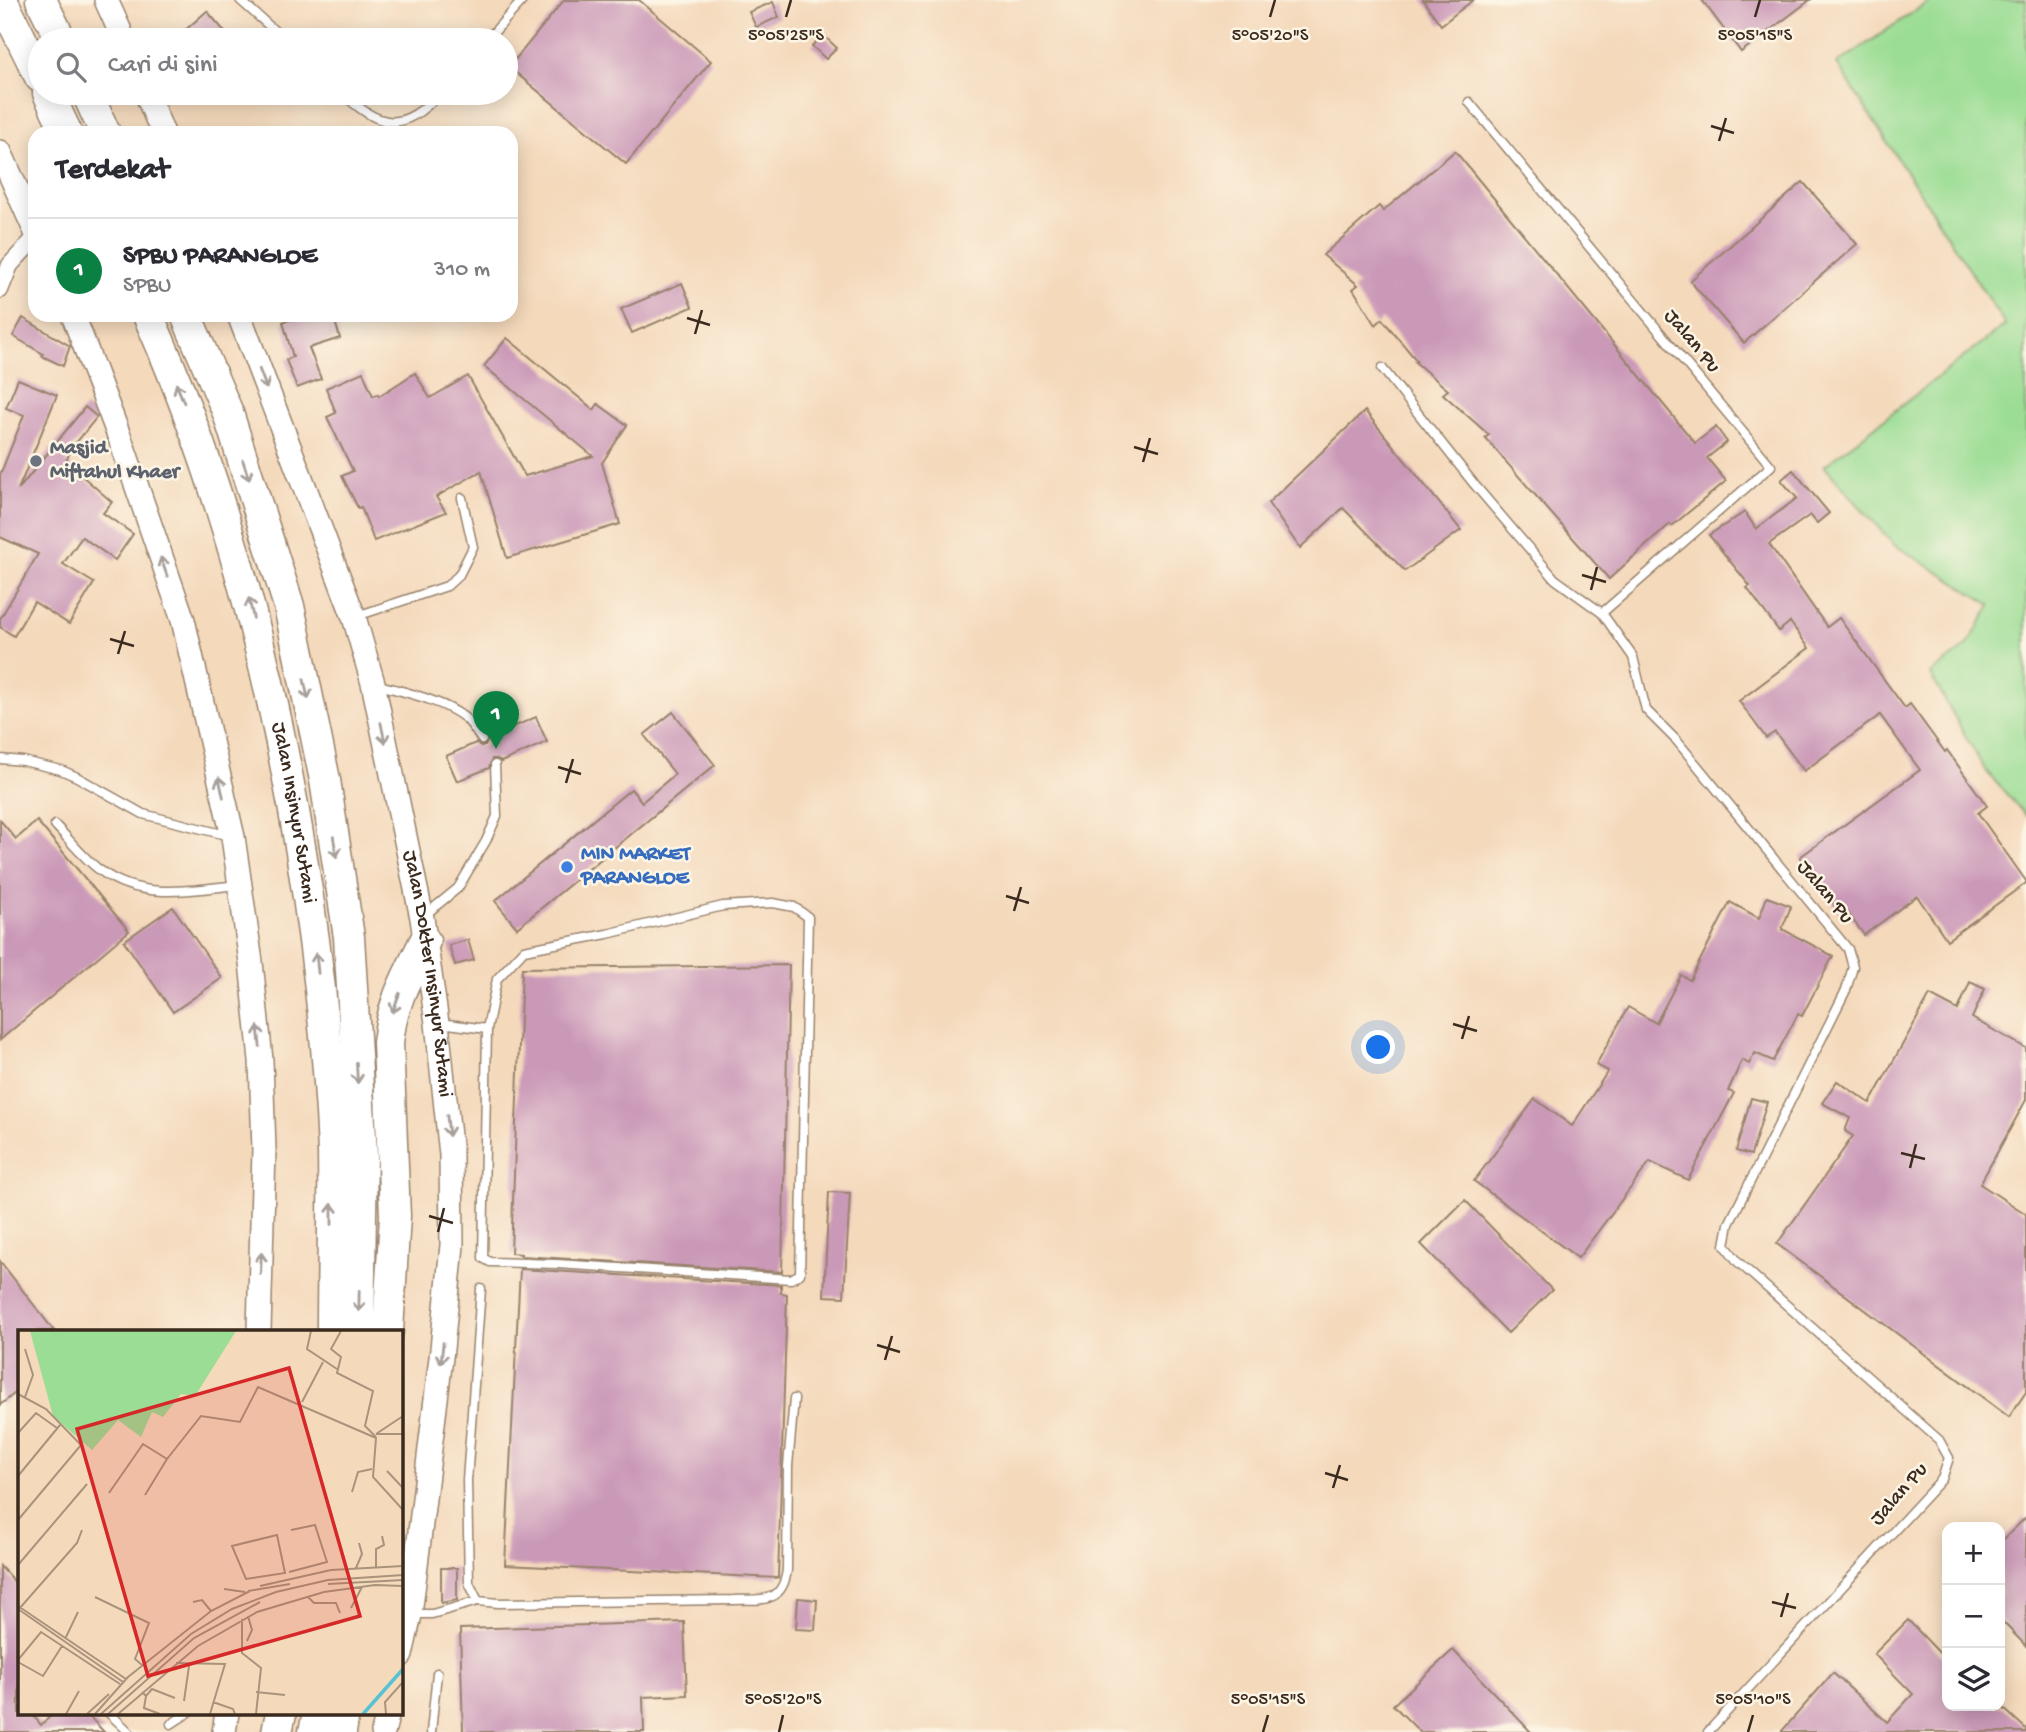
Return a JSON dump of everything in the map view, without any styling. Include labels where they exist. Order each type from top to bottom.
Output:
[{"type":"highway","points":[[2,0],[28,53]]},
{"type":"highway","points":[[41,0],[55,28]]},
{"type":"highway","points":[[54,105],[64,126]]},
{"type":"highway","points":[[93,105],[102,126]]},
{"type":"highway","name":"Jalan Insinyur Sutami","points":[[151,322],[194,428],[248,594],[287,771],[314,934],[326,1046],[333,1152],[332,1330]]},
{"type":"highway","name":"Jalan Insinyur Sutami","points":[[189,322],[228,413],[289,606],[325,780],[350,951],[362,1155],[359,1330]]},
{"type":"highway","points":[[388,1330],[395,1216],[389,1032],[395,1002],[423,929]]},
{"type":"highway","points":[[277,1732],[281,1714]]},
{"type":"highway","points":[[314,1732],[318,1714]]},
{"type":"highway","points":[[341,1732],[344,1714]]},
{"type":"street","points":[[106,0],[119,28]]},
{"type":"street","points":[[151,105],[160,126]]},
{"type":"street","points":[[0,152],[28,214]]},
{"type":"street","points":[[0,290],[9,265],[28,245]]},
{"type":"street","points":[[76,322],[121,441],[183,620],[233,837],[251,962],[261,1060],[264,1150],[259,1330]]},
{"type":"street","name":"Jalan Dokter Insinyur Sutami","points":[[242,322],[354,617],[373,684],[423,929],[437,1023],[451,1155],[452,1245],[410,1615],[402,1651]]},
{"type":"street","points":[[224,1732],[227,1714]]},
{"type":"street","points":[[383,1732],[388,1714]]},
{"type":"lane","points":[[240,0],[272,28]]},
{"type":"lane","points":[[498,28],[523,0]]},
{"type":"lane","name":"Jalan Pu","points":[[1469,102],[1771,466],[1602,613],[1633,657],[1646,709],[1676,741],[1848,949],[1853,967],[1846,990],[1729,1224],[1726,1245],[1738,1262],[1939,1440],[1949,1458],[1942,1479],[1708,1732]]},
{"type":"lane","points":[[355,105],[363,112],[383,121],[393,122],[402,122],[426,105]]},
{"type":"lane","points":[[1382,368],[1474,484],[1555,579],[1602,613]]},
{"type":"lane","points":[[354,617],[447,586],[459,575],[473,548],[462,498]]},
{"type":"lane","points":[[373,684],[418,696],[446,708],[465,718],[482,740]]},
{"type":"lane","points":[[0,759],[23,761],[61,770],[143,814],[233,837]]},
{"type":"lane","points":[[423,929],[458,888],[486,841],[497,816],[495,765]]},
{"type":"lane","points":[[55,825],[99,871],[123,884],[177,893],[240,884]]},
{"type":"lane","points":[[774,903],[794,907],[808,917],[800,1274],[791,1279],[490,1262],[483,1258],[486,1029],[497,979],[524,950],[607,934],[723,906],[774,903]]},
{"type":"lane","points":[[437,1023],[486,1029]]},
{"type":"lane","points":[[478,1601],[468,1583],[467,1480],[481,1289]]},
{"type":"lane","points":[[410,1615],[432,1614],[478,1601],[733,1600],[769,1598],[780,1593],[785,1584],[787,1570],[788,1466],[794,1399]]},
{"type":"lane","points":[[431,1732],[437,1673]]},
{"type":"lane","points":[[110,1714],[130,1732]]},
{"type":"lane","points":[[171,1724],[186,1714]]},
{"type":"green space","points":[[1931,0],[2026,0],[2026,816],[1985,770],[1930,674],[1967,646],[1991,605],[1893,544],[1824,466],[2005,325],[1837,64]]},
{"type":"building","points":[[564,0],[639,0],[711,61],[626,164],[518,74],[518,56]]},
{"type":"building","points":[[1423,0],[1473,0],[1441,25]]},
{"type":"building","points":[[1702,0],[1810,0],[1741,52]]},
{"type":"building","points":[[773,2],[779,17],[756,27],[749,12]]},
{"type":"building","points":[[207,11],[222,28],[188,28]]},
{"type":"building","points":[[823,35],[837,48],[826,59],[812,46]]},
{"type":"building","points":[[1455,151],[1695,443],[1716,427],[1727,442],[1707,458],[1726,481],[1672,526],[1670,524],[1609,579],[1485,438],[1489,435],[1443,394],[1448,390],[1415,362],[1417,361],[1382,319],[1376,325],[1353,289],[1358,285],[1323,255],[1379,206],[1383,211]]},
{"type":"building","points":[[1803,182],[1857,244],[1744,343],[1690,281]]},
{"type":"building","points":[[682,283],[692,307],[632,333],[621,309]]},
{"type":"building","points":[[23,318],[70,346],[63,366],[42,356],[43,354],[13,336]]},
{"type":"building","points":[[283,322],[335,322],[340,338],[309,348],[321,379],[297,388],[286,360],[293,357]]},
{"type":"building","points":[[507,338],[594,410],[598,404],[627,425],[602,463],[620,524],[507,558],[481,471],[436,497],[446,512],[374,541],[361,507],[358,508],[342,476],[353,471],[327,417],[336,413],[326,388],[363,372],[373,396],[379,396],[415,373],[430,398],[468,376],[525,476],[593,456],[484,366]]},
{"type":"building","points":[[18,379],[57,395],[18,490],[85,407],[97,417],[71,449],[66,462],[112,502],[103,513],[133,534],[115,560],[82,537],[63,564],[94,583],[69,624],[34,602],[14,636],[0,627],[0,619],[38,554],[0,537],[0,475],[24,415],[6,408]]},
{"type":"building","points":[[1365,411],[1461,530],[1405,571],[1343,508],[1300,548],[1268,503]]},
{"type":"building","points":[[1793,470],[1829,513],[1817,523],[1810,515],[1769,544],[1827,627],[1839,618],[1905,708],[1910,704],[1945,752],[1947,750],[1987,806],[1978,813],[2026,881],[1947,940],[1917,896],[1864,935],[1845,909],[1840,913],[1800,857],[1920,770],[1880,715],[1804,771],[1775,732],[1766,738],[1739,701],[1809,648],[1790,622],[1779,631],[1747,588],[1750,586],[1709,535],[1745,512],[1756,529],[1797,498],[1781,480]]},
{"type":"building","points":[[673,712],[715,765],[517,928],[495,901],[631,789],[642,802],[675,774],[644,735]]},
{"type":"building","points":[[536,717],[547,742],[501,762],[492,759],[489,768],[457,781],[446,756],[476,743],[485,746],[488,738]]},
{"type":"building","points":[[0,820],[16,839],[37,821],[129,931],[0,1040]]},
{"type":"building","points":[[1767,897],[1791,906],[1782,929],[1833,956],[1802,1016],[1798,1014],[1773,1061],[1755,1053],[1749,1064],[1742,1060],[1728,1091],[1734,1093],[1688,1180],[1650,1162],[1578,1258],[1474,1181],[1535,1099],[1572,1126],[1608,1071],[1596,1065],[1628,1007],[1656,1023],[1681,975],[1690,980],[1730,902],[1759,918]]},
{"type":"building","points":[[173,907],[222,978],[173,1012],[124,941]]},
{"type":"building","points":[[468,940],[474,960],[455,965],[449,945]]},
{"type":"building","points":[[789,965],[782,1272],[521,1256],[511,1253],[522,968]]},
{"type":"building","points":[[1970,982],[1985,989],[1972,1018],[2026,1048],[2026,1100],[1980,1184],[2026,1214],[2026,1392],[2009,1417],[1777,1244],[1853,1136],[1845,1131],[1850,1118],[1822,1103],[1837,1081],[1870,1103],[1930,995],[1958,1010]]},
{"type":"building","points":[[1751,1098],[1767,1102],[1751,1155],[1736,1151]]},
{"type":"building","points":[[829,1192],[850,1193],[844,1297],[824,1296]]},
{"type":"building","points":[[1465,1200],[1552,1290],[1508,1333],[1421,1244]]},
{"type":"building","points":[[0,1261],[53,1330],[18,1330],[18,1391],[0,1405]]},
{"type":"building","points":[[520,1269],[781,1285],[781,1293],[787,1294],[778,1578],[505,1565]]},
{"type":"building","points":[[2026,1517],[2026,1646],[2005,1624],[2005,1538]]},
{"type":"building","points":[[0,1566],[18,1586],[18,1714],[32,1714],[41,1725],[53,1714],[87,1714],[104,1732],[0,1732]]},
{"type":"building","points":[[441,1568],[457,1568],[457,1600],[441,1603]]},
{"type":"building","points":[[798,1598],[817,1600],[815,1630],[796,1629]]},
{"type":"building","points":[[1908,1620],[1942,1656],[1942,1711],[2005,1710],[2026,1732],[1781,1732],[1833,1673],[1887,1722],[1913,1694],[1874,1654]]},
{"type":"building","points":[[684,1622],[687,1695],[643,1697],[644,1732],[463,1732],[460,1629]]},
{"type":"building","points":[[1453,1650],[1531,1732],[1420,1732],[1393,1705]]},
{"type":"place","name":"Masjid Miftahul Khaer","points":[[36,461]]},
{"type":"place","name":"SPBU PARANGLOE","points":[[496,749]]},
{"type":"place","name":"MIN MARKET PARANGLOE","points":[[567,867]]}]
